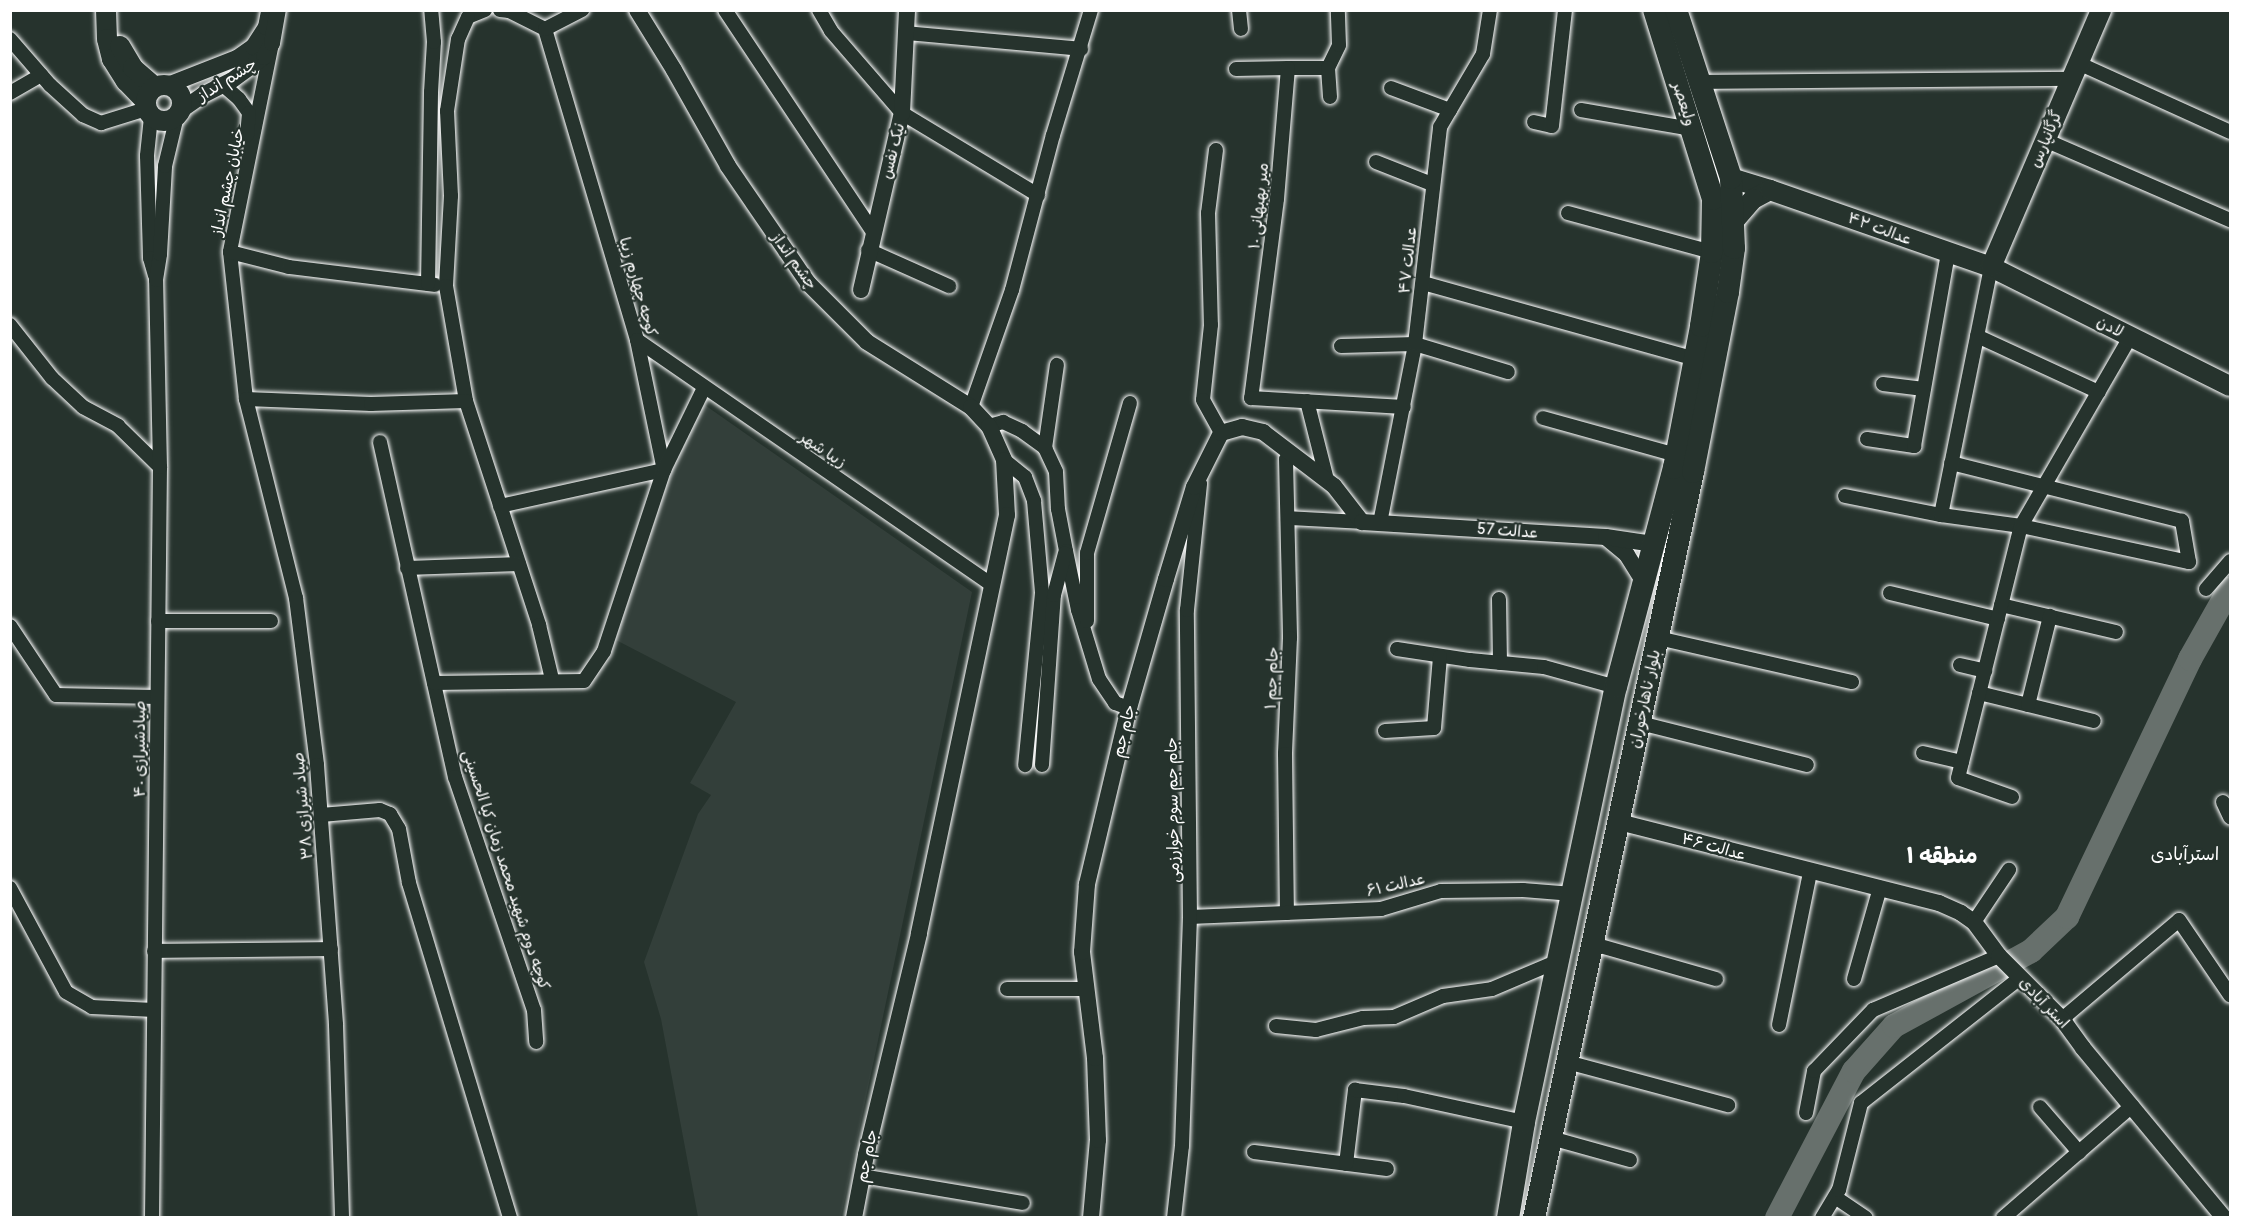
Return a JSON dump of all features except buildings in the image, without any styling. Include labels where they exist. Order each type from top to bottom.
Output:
[{"type":"main road","points":[[108,10],[117,41],[165,121],[179,113],[181,98],[178,92],[153,100]]},
{"type":"main road","name":"ولیعصر","points":[[1654,10],[1713,199]]},
{"type":"main road","name":"ولیعصر","points":[[1676,10],[1731,178]]},
{"type":"main road","name":"گرگانپارس","points":[[1991,267],[2101,10]]},
{"type":"main road","name":"عدالت ۴۲","points":[[1731,178],[1991,267]]},
{"type":"main road","name":"بلوار ناهارخوران","points":[[1534,1218],[1677,549],[1728,292],[1734,248],[1731,178]]},
{"type":"main road","points":[[1733,222],[1753,199],[1770,190]]},
{"type":"main road","name":"بلوار ناهارخوران","points":[[1508,1218],[1524,1122],[1616,687],[1676,455],[1695,359],[1712,252],[1713,199]]},
{"type":"main road","name":"لادن","points":[[1991,267],[2230,386]]},
{"type":"main road","points":[[1654,544],[1677,549]]},
{"type":"street","name":"چشم انداز","points":[[153,100],[237,58],[253,47],[266,27],[269,10]]},
{"type":"street","name":"چشم انداز","points":[[179,113],[264,57],[272,43],[278,10]]},
{"type":"street","points":[[428,285],[434,42],[431,10]]},
{"type":"street","points":[[485,10],[468,17],[458,39],[447,111],[451,196],[446,286],[466,401],[539,625],[552,679]]},
{"type":"street","points":[[500,10],[509,11],[545,29],[582,10]]},
{"type":"street","name":"چشم انداز","points":[[637,10],[728,166],[808,283],[867,342],[971,407],[989,426],[1004,460]]},
{"type":"street","points":[[725,10],[873,232]]},
{"type":"street","points":[[819,10],[831,31],[902,113],[1038,195]]},
{"type":"street","name":"نیک نفس","points":[[861,290],[868,250],[902,113],[907,10]]},
{"type":"street","points":[[971,407],[1012,290],[1053,135],[1091,10]]},
{"type":"street","points":[[1239,10],[1240,29]]},
{"type":"street","points":[[1330,97],[1328,68],[1339,45],[1338,10]]},
{"type":"street","name":"عدالت ۴۷","points":[[1380,523],[1415,344],[1440,127],[1483,54],[1490,10]]},
{"type":"street","points":[[1533,122],[1552,126],[1565,10]]},
{"type":"street","name":"کوچه چهارم زیبا","points":[[545,29],[637,340],[664,470]]},
{"type":"street","points":[[906,33],[1081,49]]},
{"type":"street","points":[[10,39],[41,75],[83,115],[101,123],[153,100]]},
{"type":"street","name":"خیابان چشم انداز","points":[[246,399],[230,252],[272,43]]},
{"type":"street","name":"۱۰ میر بهبهانی","points":[[1288,68],[1277,199],[1251,398],[1307,401]]},
{"type":"street","points":[[1236,69],[1328,68]]},
{"type":"street","points":[[1700,82],[1888,82],[2075,71],[2230,132]]},
{"type":"street","points":[[10,93],[41,75]]},
{"type":"street","points":[[223,85],[239,99],[249,113],[247,139],[241,159],[245,177]]},
{"type":"street","points":[[1391,88],[1450,110]]},
{"type":"street","name":"۴۰ صیادشیرازی","points":[[153,100],[147,156],[150,258],[156,280]]},
{"type":"street","points":[[1581,110],[1692,129]]},
{"type":"street","name":"۴۰ صیادشیرازی","points":[[152,1218],[160,467],[156,280],[160,254],[165,166],[179,113]]},
{"type":"street","points":[[2045,140],[2230,220]]},
{"type":"street","points":[[1216,150],[1209,213],[1211,325],[1203,400],[1221,434],[1242,426],[1263,432],[1327,480],[1362,522]]},
{"type":"street","points":[[1376,162],[1432,184]]},
{"type":"street","points":[[1568,213],[1712,252]]},
{"type":"street","points":[[868,250],[949,286]]},
{"type":"street","points":[[230,252],[289,267],[446,286]]},
{"type":"street","points":[[1867,439],[1914,446],[1948,253]]},
{"type":"street","points":[[1941,515],[1991,267]]},
{"type":"street","points":[[1423,283],[1695,359]]},
{"type":"street","points":[[10,325],[52,378],[83,407],[118,426],[160,467]]},
{"type":"street","points":[[1977,336],[2099,392]]},
{"type":"street","points":[[2012,797],[1958,778],[2021,526],[2130,337]]},
{"type":"street","name":"زیبا شهر","points":[[637,340],[992,585]]},
{"type":"street","points":[[1341,346],[1415,344],[1509,372]]},
{"type":"street","points":[[1045,448],[1057,365]]},
{"type":"street","points":[[1883,384],[1924,389]]},
{"type":"street","points":[[434,683],[552,679],[584,681],[604,651],[664,470],[704,388]]},
{"type":"street","points":[[246,399],[371,404],[466,401]]},
{"type":"street","name":"صیاد شیرازی ۳۸","points":[[246,399],[296,598],[321,815],[331,949],[336,1025],[342,1218]]},
{"type":"street","points":[[1327,480],[1307,401],[1404,407]]},
{"type":"street","points":[[1086,638],[1087,553],[1130,404]]},
{"type":"street","points":[[1543,418],[1676,455]]},
{"type":"street","points":[[989,426],[1003,422],[1022,431],[1045,448],[1056,472],[1058,509],[1066,551],[1086,638],[1099,679],[1115,703],[1129,708]]},
{"type":"street","name":"جام جم","points":[[1091,1218],[1098,1140],[1095,1058],[1082,952],[1087,884],[1129,708],[1194,487],[1221,434]]},
{"type":"street","name":"کوچه دوم شهید محمد زمان کیا الحسینی","points":[[380,442],[455,777],[534,1010],[536,1042]]},
{"type":"street","name":"۱ جام جم","points":[[1286,459],[1290,638],[1285,754],[1287,913]]},
{"type":"street","points":[[1004,460],[1025,477],[1034,501],[1042,593],[1025,765]]},
{"type":"street","name":"جام جم","points":[[854,1218],[919,934],[1007,515],[1004,460]]},
{"type":"street","points":[[1845,496],[1941,515],[2021,526],[2189,562],[2182,521],[1951,463]]},
{"type":"street","points":[[500,506],[664,470]]},
{"type":"street","name":"جام جم سوم خوارزمی","points":[[1174,1218],[1182,1146],[1190,917],[1187,610],[1201,473]]},
{"type":"street","points":[[1288,518],[1362,522]]},
{"type":"street","name":"عدالت 57","points":[[1362,522],[1606,537],[1654,544]]},
{"type":"street","points":[[1606,537],[1627,555],[1644,582]]},
{"type":"street","points":[[1042,765],[1054,595],[1066,551]]},
{"type":"street","points":[[2206,589],[2230,561]]},
{"type":"street","points":[[407,568],[519,564]]},
{"type":"street","points":[[1890,593],[1998,619]]},
{"type":"street","points":[[1499,599],[1500,663]]},
{"type":"street","points":[[2001,605],[2116,632]]},
{"type":"street","points":[[2028,705],[2050,616]]},
{"type":"street","points":[[158,621],[271,621]]},
{"type":"street","points":[[10,626],[56,695],[157,697]]},
{"type":"street","points":[[1658,638],[1852,682]]},
{"type":"street","points":[[1397,649],[1544,667],[1616,687]]},
{"type":"street","points":[[1385,731],[1434,728],[1440,656]]},
{"type":"street","points":[[1960,665],[1985,671]]},
{"type":"street","points":[[1979,693],[2094,721]]},
{"type":"street","points":[[1640,723],[1807,765]]},
{"type":"street","points":[[1923,753],[1962,762]]},
{"type":"street","points":[[2223,802],[2230,817]]},
{"type":"street","points":[[321,815],[380,810],[390,814],[399,829],[408,882],[510,1218]]},
{"type":"street","name":"۴۶ عدالت","points":[[1619,822],[1810,872]]},
{"type":"street","points":[[1974,922],[2009,870]]},
{"type":"street","points":[[1779,1025],[1810,872]]},
{"type":"street","name":"استر آبادی","points":[[1810,872],[1939,903],[1954,909],[1974,922],[1999,956],[2062,1019],[2083,1048],[2224,1218]]},
{"type":"street","points":[[10,888],[66,992],[92,1007],[154,1010]]},
{"type":"street","points":[[1854,979],[1880,888]]},
{"type":"street","name":"عدالت ۶۱","points":[[1190,917],[1381,909],[1441,891],[1523,890],[1573,894]]},
{"type":"street","points":[[2062,1019],[2179,921],[2230,995]]},
{"type":"street","points":[[1593,944],[1716,979]]},
{"type":"street","points":[[154,951],[331,949]]},
{"type":"street","points":[[1806,1113],[1814,1071],[1873,1010],[1999,956]]},
{"type":"street","points":[[1276,1026],[1316,1030],[1363,1018],[1394,1017],[1443,996],[1492,988],[1558,961]]},
{"type":"street","points":[[1822,1218],[1839,1190],[1861,1104],[2020,978]]},
{"type":"street","points":[[1006,989],[1087,988]]},
{"type":"street","points":[[1567,1062],[1728,1105]]},
{"type":"street","points":[[1346,1164],[1355,1090],[1404,1096],[1524,1122]]},
{"type":"street","points":[[2040,1107],[2079,1152]]},
{"type":"street","points":[[2007,1216],[2132,1107]]},
{"type":"street","points":[[1551,1138],[1630,1160]]},
{"type":"street","points":[[1254,1152],[1387,1169]]},
{"type":"street","points":[[862,1176],[1023,1203]]},
{"type":"street","points":[[1835,1197],[1866,1218]]},
{"type":"shaded area","points":[[702,403],[972,592],[841,1217],[698,1217],[661,1019],[644,962],[698,814],[711,795],[690,783],[736,702],[614,639],[665,483]]},
{"type":"waterway","points":[[1777,1218],[1854,1071],[1894,1026],[2031,951],[2067,917],[2190,659],[2230,588]]},
{"type":"district","name":"استرآبادی","points":[[2185,855]]},
{"type":"district","name":"منطقه ۱","points":[[1942,857]]}]
